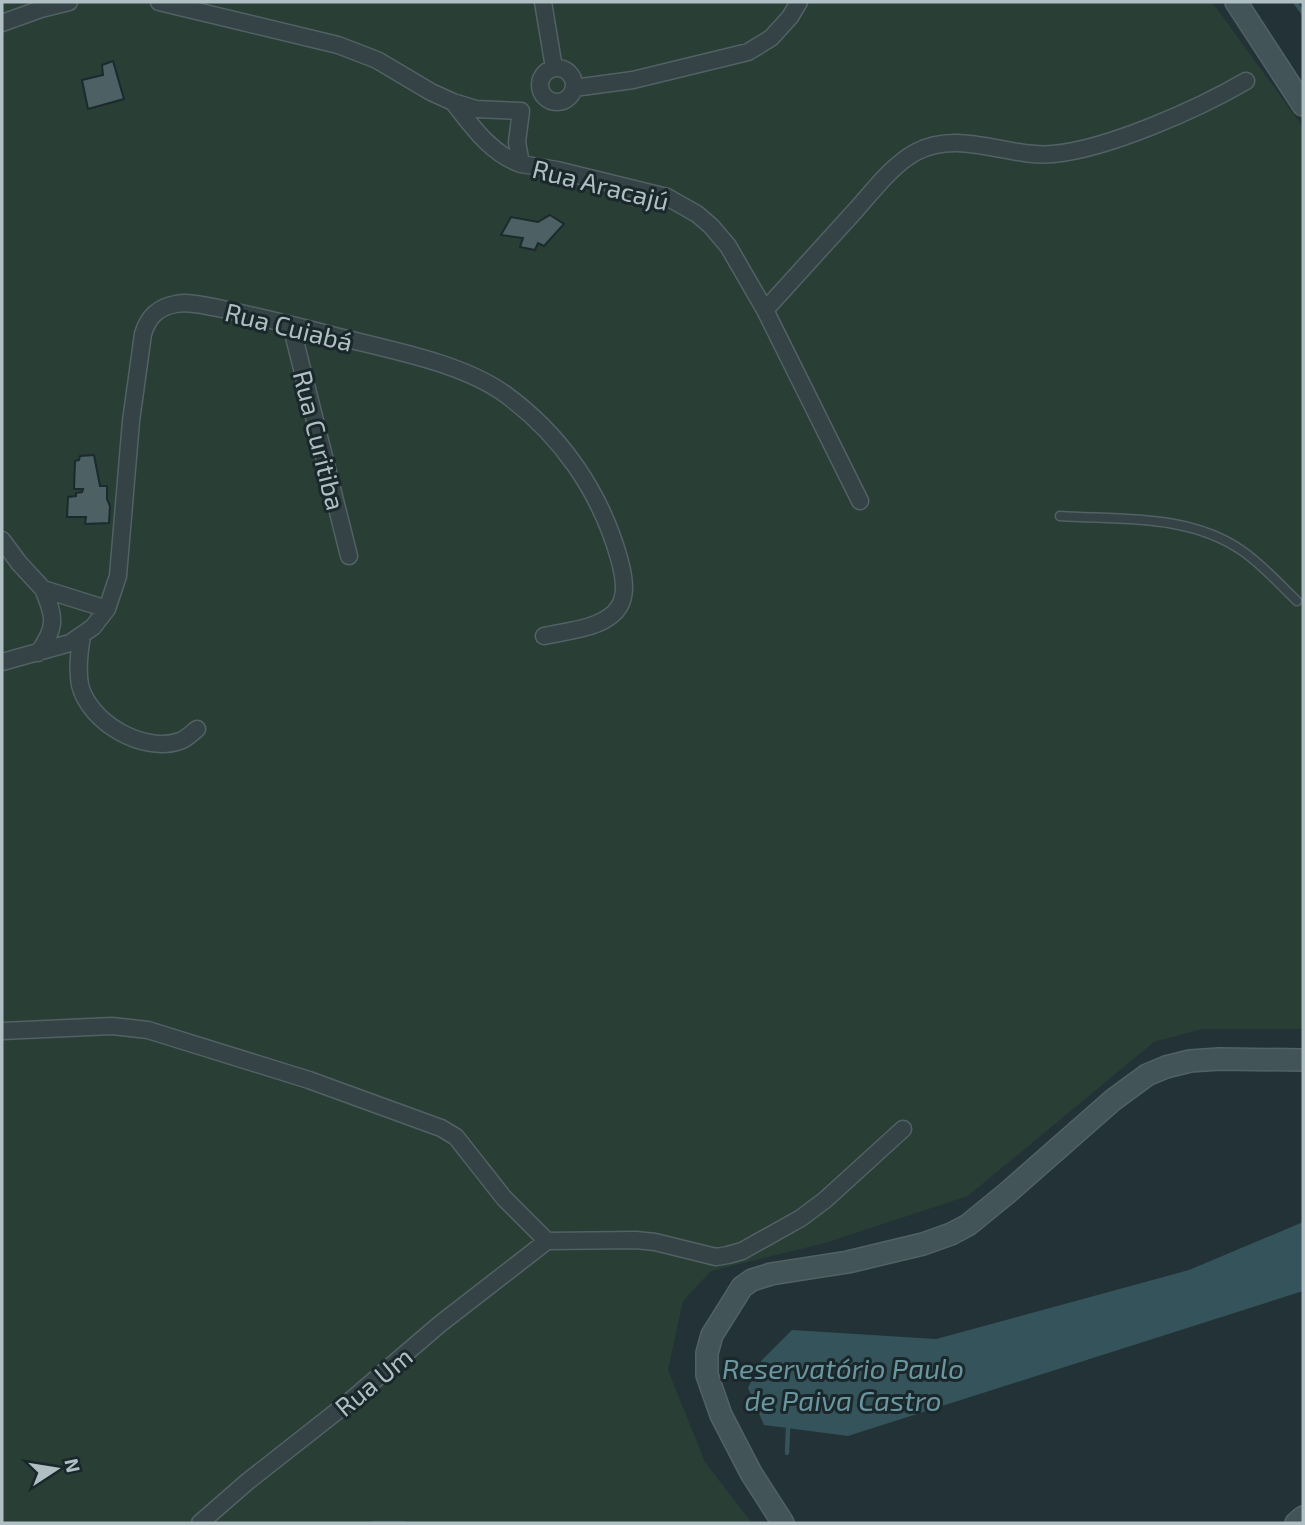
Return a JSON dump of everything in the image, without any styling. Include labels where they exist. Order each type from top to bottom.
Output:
[{"type":"main road","points":[[1237,2],[1303,105]]},
{"type":"main road","points":[[783,1523],[751,1472],[722,1415],[707,1375],[707,1353],[712,1335],[743,1287],[752,1280],[771,1274],[848,1262],[923,1244],[960,1229],[1006,1194],[1114,1100],[1147,1075],[1166,1067],[1190,1061],[1219,1059],[1303,1060]]},
{"type":"main road","points":[[1296,1523],[1303,1517]]},
{"type":"street","points":[[2,23],[69,2]]},
{"type":"street","points":[[159,2],[338,45],[377,60],[453,102],[477,109],[521,111],[544,94]]},
{"type":"street","points":[[543,2],[554,68]]},
{"type":"street","points":[[574,88],[569,73],[554,68],[544,74],[540,84],[547,99],[558,102],[568,97],[574,88],[633,80],[748,52],[771,37],[790,17],[799,2]]},
{"type":"street","points":[[765,310],[870,194],[901,163],[916,153],[947,143],[965,143],[1030,154],[1052,154],[1080,149],[1139,131],[1246,81]]},
{"type":"street","points":[[453,102],[480,137],[511,161],[521,164]]},
{"type":"street","name":"Rua Aracajú","points":[[521,111],[517,142],[521,164],[643,190],[681,204],[711,226],[728,246],[765,310],[860,501]]},
{"type":"street","name":"Rua Cuiabá","points":[[2,662],[70,643],[93,627],[107,608],[118,576],[131,421],[143,334],[147,321],[164,307],[177,303],[291,325],[421,358],[483,381],[502,392],[542,426],[576,464],[592,489],[612,532],[625,591],[615,613],[596,623],[544,636]]},
{"type":"street","name":"Rua Curitiba","points":[[291,325],[349,556]]},
{"type":"street","points":[[2,540],[43,589],[51,608],[53,625],[48,639],[38,653]]},
{"type":"street","points":[[43,589],[107,608]]},
{"type":"street","points":[[82,636],[78,667],[81,686],[86,699],[112,726],[135,740],[159,744],[181,741],[197,729]]},
{"type":"street","points":[[2,1031],[112,1026],[148,1030],[309,1080],[441,1128],[456,1138],[504,1198],[547,1241],[636,1240],[655,1242],[704,1255],[728,1255],[801,1218],[825,1200],[903,1129]]},
{"type":"street","name":"Rua Um","points":[[200,1523],[440,1324],[547,1241]]},
{"type":"lane","points":[[1060,516],[1176,523],[1204,532],[1241,550],[1297,601]]},
{"type":"green space","points":[[2,2],[1212,2],[1303,127],[1303,1029],[1202,1029],[1154,1042],[968,1196],[825,1243],[711,1271],[683,1301],[668,1370],[705,1462],[752,1523],[2,1523]]},
{"type":"water","name":"Reservatório Paulo de Paiva Castro","points":[[1303,1222],[1303,1291],[848,1436],[764,1425],[748,1388],[761,1361],[792,1330],[936,1339],[1189,1270]]},
{"type":"building","points":[[113,61],[124,99],[88,109],[82,80],[103,75],[102,65]]},
{"type":"building","points":[[550,215],[564,224],[544,246],[538,243],[535,250],[520,247],[523,238],[501,235],[511,217],[538,222]]},
{"type":"building","points":[[94,455],[100,486],[107,486],[109,523],[85,524],[86,517],[67,517],[68,497],[76,496],[76,493],[82,492],[83,489],[74,489],[75,461],[79,460],[80,456]]},
{"type":"waterway","points":[[1295,2],[1303,13]]},
{"type":"waterway","points":[[787,1453],[788,1428],[792,1423]]},
{"type":"waterway","points":[[373,1523],[404,1523]]}]
